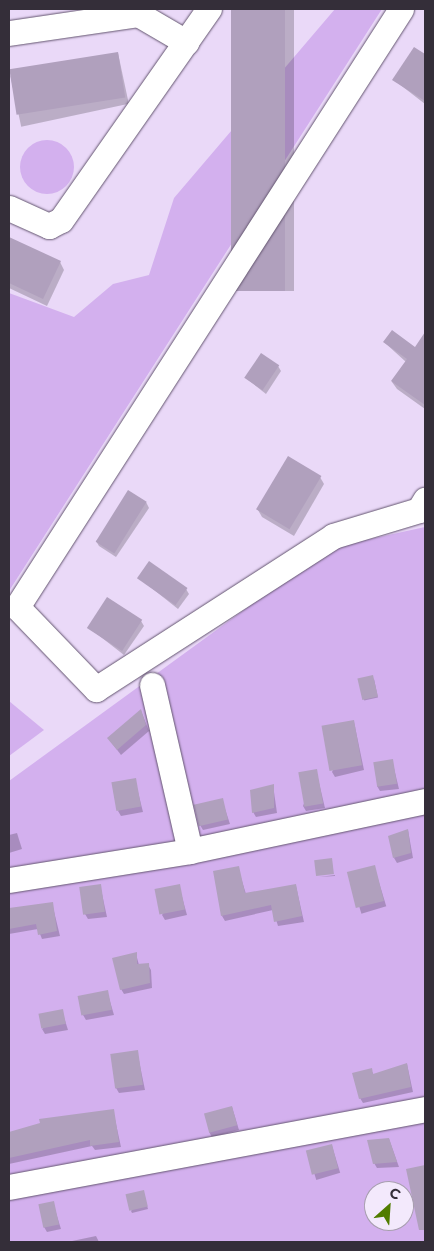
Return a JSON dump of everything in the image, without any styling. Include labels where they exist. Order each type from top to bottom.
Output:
[{"type":"street","points":[[9,208],[49,226],[62,220],[209,9]]},
{"type":"street","points":[[401,9],[13,609],[96,689],[332,536],[419,510],[425,500]]},
{"type":"street","points":[[9,33],[140,12],[186,42]]},
{"type":"street","points":[[152,685],[190,851]]},
{"type":"street","points":[[9,880],[190,851],[425,801]]},
{"type":"street","points":[[9,1187],[425,1109]]},
{"type":"shaded area","points":[[335,9],[382,9],[9,591],[9,293],[74,317],[113,284],[149,275],[174,198]]},
{"type":"shaded area","points":[[42,140],[52,140],[62,144],[70,152],[74,167],[70,182],[62,190],[52,194],[42,194],[32,190],[24,182],[20,172],[20,162],[24,152],[32,144]]},
{"type":"shaded area","points":[[425,527],[425,1242],[9,1242],[9,781],[329,548]]},
{"type":"shaded area","points":[[9,701],[44,730],[9,756]]},
{"type":"building","points":[[231,9],[285,9],[285,291],[231,291]]},
{"type":"building","points":[[414,47],[425,54],[425,101],[392,80]]},
{"type":"building","points":[[118,52],[125,97],[17,115],[9,69]]},
{"type":"building","points":[[9,237],[61,261],[43,299],[9,283]]},
{"type":"building","points":[[392,330],[415,347],[425,332],[425,405],[391,381],[407,359],[383,342]]},
{"type":"building","points":[[261,353],[279,365],[262,390],[244,378]]},
{"type":"building","points":[[288,456],[321,476],[289,529],[256,509]]},
{"type":"building","points":[[128,490],[147,502],[114,553],[96,542]]},
{"type":"building","points":[[149,561],[188,588],[175,605],[137,578]]},
{"type":"building","points":[[107,597],[142,620],[122,651],[87,628]]},
{"type":"building","points":[[373,675],[378,696],[362,700],[357,679]]},
{"type":"building","points":[[141,709],[146,725],[117,750],[107,738]]},
{"type":"building","points":[[354,720],[362,765],[329,771],[322,726]]},
{"type":"building","points":[[393,759],[397,784],[377,787],[373,762]]},
{"type":"building","points":[[317,769],[323,803],[304,807],[298,772]]},
{"type":"building","points":[[136,778],[141,807],[116,811],[111,782]]},
{"type":"building","points":[[274,784],[274,808],[252,813],[250,790]]},
{"type":"building","points":[[223,798],[228,819],[199,826],[194,805]]},
{"type":"building","points":[[408,829],[411,853],[393,858],[388,836]]},
{"type":"building","points":[[332,858],[334,874],[316,876],[314,860]]},
{"type":"building","points":[[375,865],[384,901],[356,908],[347,872]]},
{"type":"building","points":[[239,866],[245,893],[296,884],[302,916],[274,922],[271,905],[221,916],[213,871]]},
{"type":"building","points":[[101,884],[105,912],[83,915],[79,887]]},
{"type":"building","points":[[180,884],[185,910],[159,914],[154,889]]},
{"type":"building","points":[[53,902],[57,931],[38,935],[36,924],[9,929],[9,908]]},
{"type":"building","points":[[137,952],[137,964],[149,963],[150,983],[120,990],[112,958]]},
{"type":"building","points":[[108,990],[112,1010],[81,1016],[78,996]]},
{"type":"building","points":[[63,1009],[66,1024],[41,1028],[38,1014]]},
{"type":"building","points":[[138,1050],[143,1085],[115,1089],[110,1054]]},
{"type":"building","points":[[407,1063],[411,1087],[359,1099],[352,1073],[372,1068],[373,1074]]},
{"type":"building","points":[[232,1106],[237,1125],[209,1133],[204,1114]]},
{"type":"building","points":[[114,1109],[119,1142],[90,1146],[90,1140],[9,1158],[9,1132],[40,1123],[39,1119]]},
{"type":"building","points":[[389,1138],[397,1162],[373,1164],[367,1140]]},
{"type":"building","points":[[332,1144],[338,1168],[312,1175],[306,1151]]},
{"type":"building","points":[[425,1165],[425,1230],[419,1230],[414,1207],[414,1181],[409,1181],[406,1169]]},
{"type":"building","points":[[144,1190],[148,1207],[129,1211],[125,1194]]},
{"type":"building","points":[[54,1201],[59,1224],[43,1228],[38,1204]]}]
